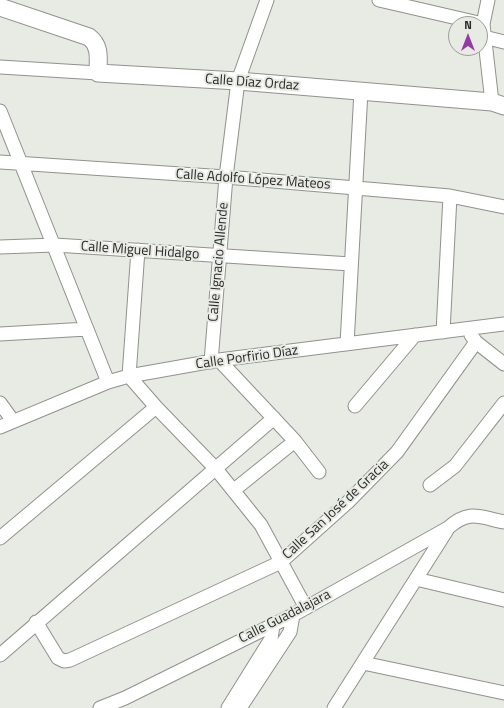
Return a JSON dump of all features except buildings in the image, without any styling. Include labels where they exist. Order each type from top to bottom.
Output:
[{"type":"main road","points":[[0,7],[89,38],[96,42],[98,51],[98,73]]},
{"type":"main road","name":"Calle Díaz Ordaz","points":[[98,73],[238,81],[498,104]]},
{"type":"street","name":"Calle Ignacio Allende","points":[[215,361],[218,257],[238,81],[268,0]]},
{"type":"street","points":[[379,0],[448,20]]},
{"type":"street","points":[[486,16],[488,0]]},
{"type":"street","points":[[488,32],[504,42]]},
{"type":"street","points":[[488,51],[498,104]]},
{"type":"street","name":"Calle Díaz Ordaz","points":[[0,67],[98,73]]},
{"type":"street","points":[[346,344],[361,91]]},
{"type":"street","points":[[0,111],[55,245],[108,382]]},
{"type":"street","name":"Calle Adolfo López Mateos","points":[[0,162],[226,177],[450,196],[504,206]]},
{"type":"street","points":[[443,332],[450,196]]},
{"type":"street","name":"Calle Miguel Hidalgo","points":[[0,247],[55,245],[218,257],[351,264]]},
{"type":"street","points":[[138,250],[129,376],[156,407],[216,469],[261,525],[306,608]]},
{"type":"street","name":"Calle Porfirio Díaz","points":[[0,427],[108,382],[129,376],[215,361],[504,324]]},
{"type":"street","points":[[0,334],[87,329]]},
{"type":"street","points":[[466,329],[476,342],[504,364]]},
{"type":"street","points":[[355,406],[414,335]]},
{"type":"street","name":"Calle San José de Gracia","points":[[36,622],[58,658],[64,661],[70,660],[280,562],[348,502],[398,452],[476,342]]},
{"type":"street","points":[[215,361],[274,418],[295,441],[319,472]]},
{"type":"street","points":[[0,403],[13,421]]},
{"type":"street","points":[[430,485],[455,466],[504,403]]},
{"type":"street","points":[[0,538],[156,407]]},
{"type":"street","points":[[0,655],[36,622],[274,418]]},
{"type":"street","points":[[234,490],[295,441]]},
{"type":"street","name":"Calle Guadalajara","points":[[100,708],[123,703],[293,615],[448,528],[465,516],[504,522]]},
{"type":"street","points":[[334,708],[448,528]]},
{"type":"street","points":[[416,579],[504,600]]},
{"type":"street","points":[[240,708],[290,632],[293,615]]},
{"type":"street","points":[[228,708],[271,639],[273,625]]},
{"type":"street","points":[[363,663],[504,693]]}]
